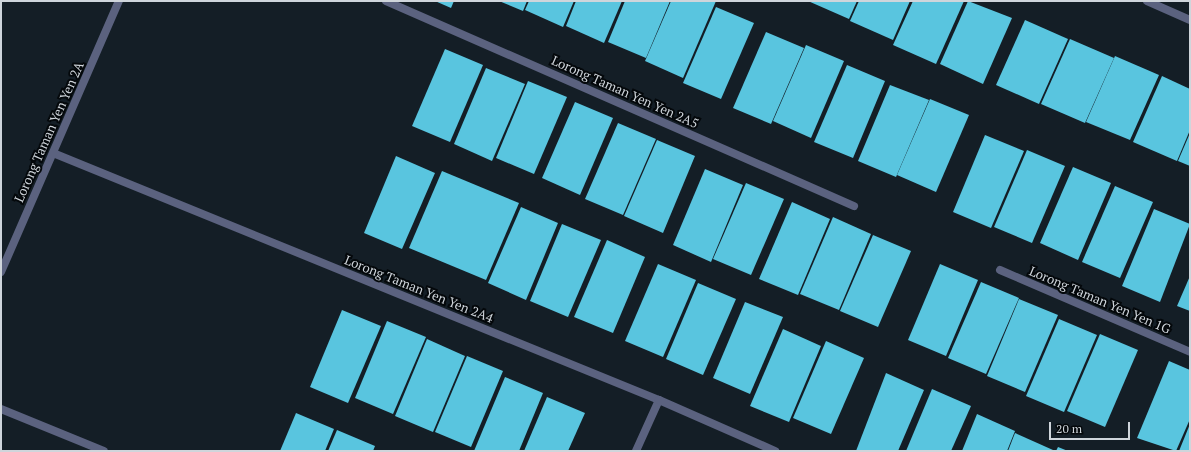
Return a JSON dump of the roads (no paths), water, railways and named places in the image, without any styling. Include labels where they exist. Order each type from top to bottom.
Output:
[{"type":"street","name":"Lorong Taman Yen Yen 2A","points":[[1,272],[119,1]]},
{"type":"street","name":"Lorong Taman Yen Yen 2A5","points":[[386,1],[854,206]]},
{"type":"street","points":[[1147,1],[1190,20]]},
{"type":"street","name":"Lorong Taman Yen Yen 2A4","points":[[53,153],[659,400],[775,451]]},
{"type":"street","name":"Lorong Taman Yen Yen 1G","points":[[1000,270],[1190,352]]},
{"type":"street","points":[[636,451],[659,400]]},
{"type":"street","points":[[1,409],[104,451]]}]
